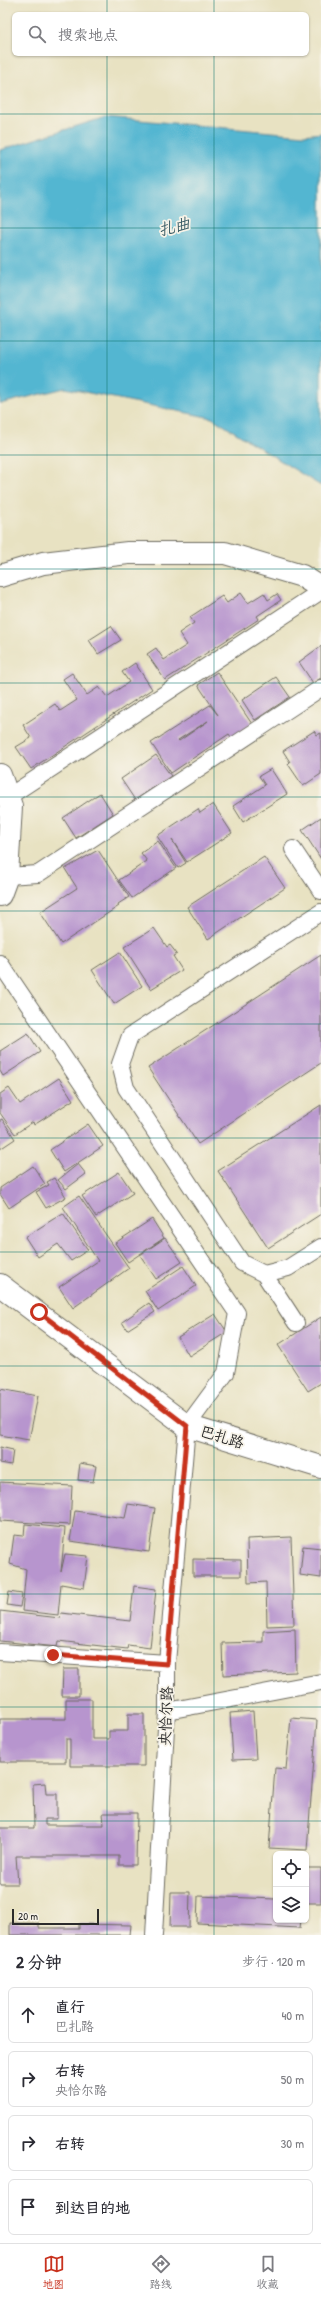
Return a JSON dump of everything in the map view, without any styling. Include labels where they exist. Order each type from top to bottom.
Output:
[{"type":"street","points":[[0,576],[43,563],[128,553],[225,553],[302,576],[321,589]]},
{"type":"street","points":[[0,775],[11,806],[4,886]]},
{"type":"street","name":"巴扎路","points":[[0,1285],[187,1426],[321,1467]]},
{"type":"lane","points":[[8,797],[321,589]]},
{"type":"lane","points":[[4,886],[38,874],[321,688]]},
{"type":"lane","points":[[293,848],[321,891]]},
{"type":"lane","points":[[296,1323],[264,1274],[242,1263],[126,1088],[120,1064],[130,1036],[321,912]]},
{"type":"lane","points":[[0,963],[237,1313],[226,1373],[187,1426]]},
{"type":"lane","points":[[264,1274],[288,1268],[321,1247]]},
{"type":"lane","name":"央恰尔路","points":[[154,1935],[167,1711],[167,1664],[187,1426]]},
{"type":"lane","points":[[0,1652],[167,1664]]},
{"type":"lane","points":[[167,1711],[321,1682]]},
{"type":"water","name":"扎曲","points":[[106,117],[304,135],[321,133],[321,486],[212,418],[65,388],[0,404],[0,150]]},
{"type":"building","points":[[241,593],[248,603],[264,593],[268,600],[277,594],[281,600],[257,616],[259,619],[165,680],[147,654],[156,648],[164,660],[187,645],[179,633],[194,623],[190,617],[222,596],[227,603]]},
{"type":"building","points":[[111,626],[121,640],[98,654],[89,640]]},
{"type":"building","points":[[321,646],[321,678],[313,683],[299,662]]},
{"type":"building","points":[[135,663],[152,689],[31,769],[16,747],[31,738],[23,725],[55,704],[60,711],[77,700],[63,679],[72,673],[87,695],[99,687],[107,697],[129,682],[122,672]]},
{"type":"building","points":[[217,672],[252,724],[232,738],[229,734],[171,773],[151,743],[210,705],[218,715],[198,685]],"holes":[[[208,721],[179,741],[178,740]]]},
{"type":"building","points":[[276,677],[290,697],[255,720],[242,700]]},
{"type":"building","points":[[314,731],[317,735],[321,733],[321,774],[303,786],[288,764],[290,762],[283,751]]},
{"type":"building","points":[[156,755],[171,776],[135,800],[121,779]]},
{"type":"building","points":[[271,769],[287,794],[243,822],[233,806],[265,785],[259,776]]},
{"type":"building","points":[[100,793],[113,814],[76,838],[63,818]]},
{"type":"building","points":[[213,804],[232,833],[187,862],[172,840],[186,863],[178,868],[157,836],[198,809],[200,813]]},
{"type":"building","points":[[321,817],[321,859],[302,830]]},
{"type":"building","points":[[158,841],[176,868],[132,898],[119,880],[147,861],[141,853]]},
{"type":"building","points":[[98,850],[129,897],[118,904],[119,906],[61,944],[40,912],[77,888],[65,869]]},
{"type":"building","points":[[264,857],[285,888],[208,939],[187,907]]},
{"type":"building","points":[[154,928],[167,947],[170,945],[177,954],[173,956],[182,970],[151,989],[124,947]]},
{"type":"building","points":[[120,952],[142,986],[114,1004],[92,970]]},
{"type":"building","points":[[321,955],[321,1063],[198,1144],[148,1068]]},
{"type":"building","points":[[28,1033],[40,1052],[3,1076],[0,1071],[0,1051]]},
{"type":"building","points":[[59,1078],[73,1100],[34,1125],[33,1122],[15,1134],[0,1113],[0,1094],[9,1088],[20,1104]]},
{"type":"building","points":[[321,1105],[321,1214],[268,1248],[218,1171]]},
{"type":"building","points":[[2,1119],[15,1139],[0,1149],[0,1120]]},
{"type":"building","points":[[88,1124],[103,1146],[64,1172],[50,1150]]},
{"type":"building","points":[[78,1164],[86,1174],[66,1189],[58,1180]]},
{"type":"building","points":[[33,1166],[45,1184],[9,1208],[0,1194],[0,1188]]},
{"type":"building","points":[[119,1172],[133,1193],[96,1217],[82,1196]]},
{"type":"building","points":[[54,1178],[66,1197],[46,1208],[36,1192],[49,1185],[47,1182]]},
{"type":"building","points":[[79,1196],[129,1268],[73,1308],[59,1287],[98,1261],[63,1207]]},
{"type":"building","points":[[63,1213],[88,1250],[71,1261],[58,1244],[38,1257],[25,1237]]},
{"type":"building","points":[[152,1219],[164,1238],[128,1262],[115,1243]]},
{"type":"building","points":[[165,1238],[182,1262],[156,1279],[140,1255]]},
{"type":"building","points":[[183,1266],[196,1286],[158,1311],[145,1291]]},
{"type":"building","points":[[149,1303],[155,1312],[127,1330],[122,1322]]},
{"type":"building","points":[[215,1314],[227,1332],[189,1356],[178,1337]]},
{"type":"building","points":[[321,1317],[321,1383],[308,1391],[278,1345]]},
{"type":"building","points":[[0,1389],[38,1396],[29,1440],[0,1435]]},
{"type":"building","points":[[0,1447],[13,1450],[11,1465],[0,1463]]},
{"type":"building","points":[[80,1463],[96,1466],[93,1482],[78,1480]]},
{"type":"building","points":[[0,1482],[72,1486],[70,1525],[0,1521]]},
{"type":"building","points":[[128,1504],[155,1508],[149,1552],[70,1541],[75,1511],[125,1518]]},
{"type":"building","points":[[25,1524],[65,1528],[61,1572],[65,1554],[88,1556],[84,1588],[61,1584],[58,1615],[22,1611],[26,1569],[10,1564],[14,1535],[24,1536]]},
{"type":"building","points":[[291,1537],[294,1625],[267,1626],[266,1582],[248,1583],[247,1539]]},
{"type":"building","points":[[303,1546],[321,1548],[321,1578],[300,1575]]},
{"type":"building","points":[[193,1559],[241,1560],[241,1576],[193,1576]]},
{"type":"building","points":[[134,1586],[156,1589],[150,1648],[128,1645],[127,1649],[58,1641],[57,1647],[0,1641],[0,1611],[60,1618],[61,1613],[130,1621]]},
{"type":"building","points":[[9,1592],[22,1594],[20,1607],[7,1605]]},
{"type":"building","points":[[295,1629],[296,1672],[223,1675],[222,1643],[263,1642],[263,1631]]},
{"type":"building","points":[[63,1669],[79,1669],[79,1696],[62,1696]]},
{"type":"building","points":[[66,1699],[92,1699],[92,1739],[109,1739],[109,1731],[128,1731],[128,1714],[144,1714],[144,1766],[70,1766],[70,1739],[66,1739],[66,1762],[0,1762],[0,1719],[66,1719]]},
{"type":"building","points":[[253,1711],[256,1759],[233,1760],[230,1713]]},
{"type":"building","points":[[291,1718],[317,1720],[307,1850],[269,1848],[275,1768],[286,1769]]},
{"type":"building","points":[[45,1783],[46,1794],[57,1794],[57,1819],[45,1819],[45,1825],[104,1825],[103,1813],[137,1813],[136,1865],[119,1865],[119,1856],[16,1856],[18,1884],[0,1884],[0,1828],[34,1828],[33,1784]]},
{"type":"building","points":[[309,1868],[321,1868],[321,1903],[309,1903]]},
{"type":"building","points":[[171,1892],[190,1892],[189,1927],[170,1927]]},
{"type":"building","points":[[198,1896],[273,1899],[273,1923],[301,1923],[300,1928],[197,1923]]},
{"type":"building","points":[[10,1923],[39,1923],[39,1928],[79,1928],[79,1924],[131,1925],[130,1935],[10,1935]]},
{"type":"route","points":[[39,1312],[187,1426],[167,1664],[53,1655]]}]
